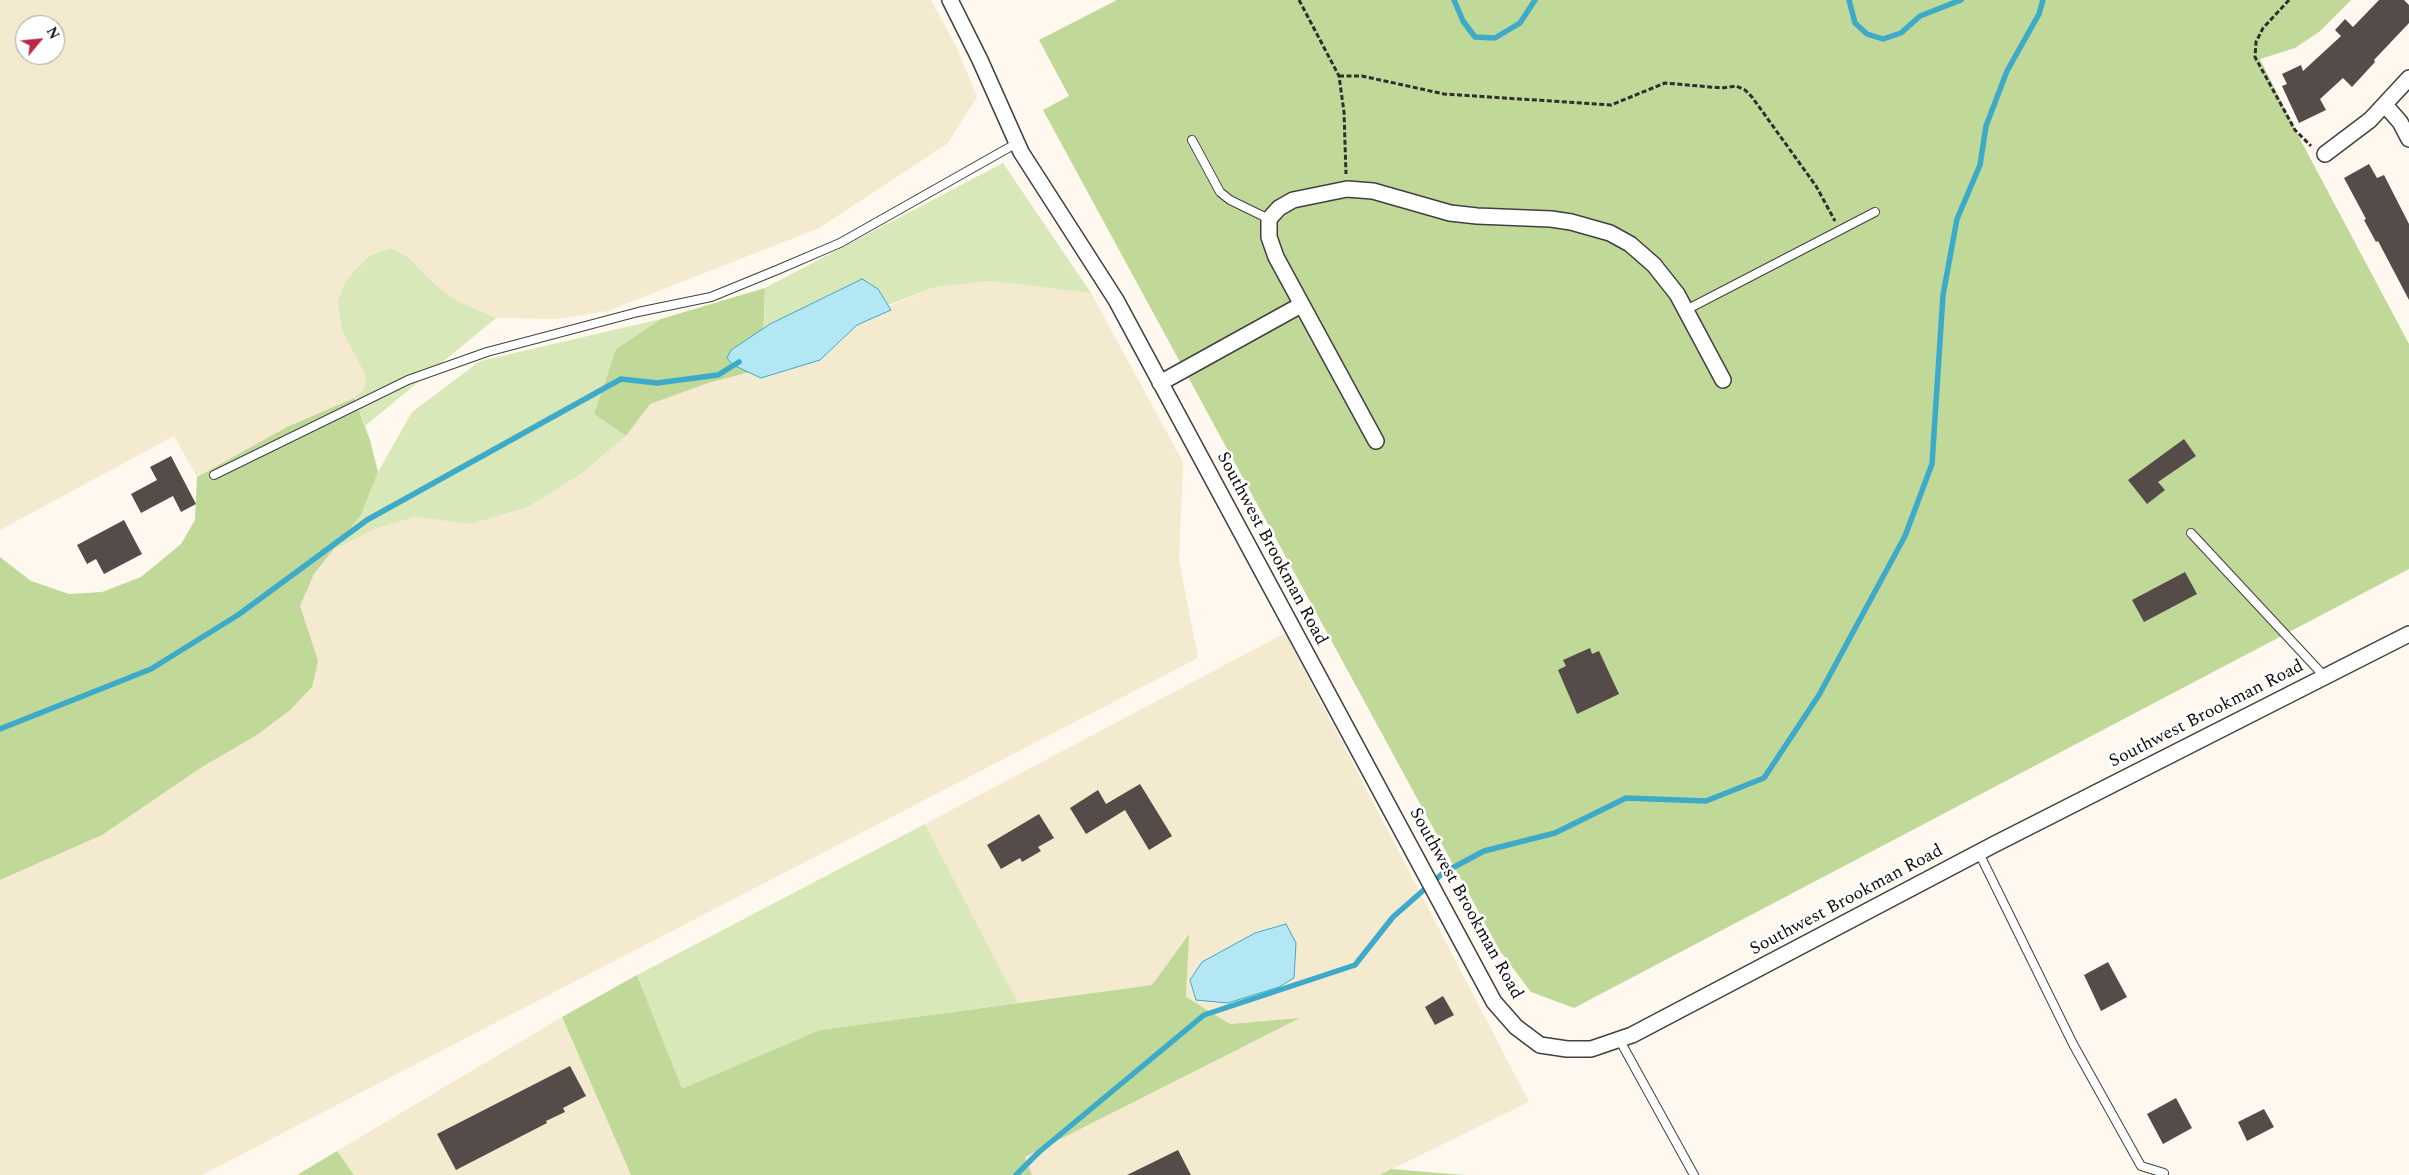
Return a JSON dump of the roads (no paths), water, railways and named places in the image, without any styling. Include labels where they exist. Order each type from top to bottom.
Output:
[{"type":"street","name":"Southwest Brookman Road","points":[[950,0],[980,60],[1017,143],[1036,177],[1116,300],[1494,1002],[1516,1027],[1540,1045],[1567,1049],[1591,1049],[1619,1039],[1796,950],[1979,853],[2409,634]]},
{"type":"street","points":[[2324,154],[2370,120],[2409,78]]},
{"type":"street","points":[[2385,105],[2400,122],[2409,139]]},
{"type":"street","points":[[1376,441],[1301,305],[1276,257],[1269,237],[1269,219],[1279,208],[1293,200],[1347,189],[1373,190],[1399,196],[1450,213],[1551,219],[1571,222],[1610,233],[1630,244],[1654,265],[1677,294],[1723,380]]},
{"type":"street","points":[[1160,383],[1301,305]]},
{"type":"lane","points":[[1192,140],[1220,192],[1230,200],[1269,219]]},
{"type":"lane","points":[[214,475],[408,380],[488,352],[638,312],[710,297],[777,270],[840,243],[1017,143]]},
{"type":"lane","points":[[1686,310],[1875,212]]},
{"type":"lane","points":[[2191,533],[2325,677]]},
{"type":"lane","points":[[1979,853],[2073,1044],[2141,1166],[2164,1172]]},
{"type":"lane","points":[[1619,1039],[1694,1175]]},
{"type":"water","points":[[862,279],[878,289],[891,310],[857,325],[820,360],[761,378],[733,365],[727,358],[731,350],[770,324]]},
{"type":"water","points":[[1286,924],[1296,943],[1294,978],[1279,987],[1228,1003],[1196,1000],[1190,980],[1202,962],[1255,933]]},
{"type":"waterway","points":[[1454,0],[1463,21],[1475,37],[1495,38],[1520,23],[1535,0]]},
{"type":"waterway","points":[[1849,0],[1855,23],[1867,34],[1883,39],[1901,33],[1920,16],[1961,0]]},
{"type":"waterway","points":[[1016,1175],[1039,1152],[1204,1015],[1355,965],[1393,917],[1443,873],[1484,851],[1555,833],[1626,798],[1706,801],[1764,778],[1819,695],[1905,536],[1932,464],[1943,295],[1957,219],[1980,165],[1986,126],[2007,71],[2039,14],[2043,0]]},
{"type":"waterway","points":[[0,729],[151,669],[238,615],[367,520],[621,379],[657,383],[718,375],[739,362]]}]
